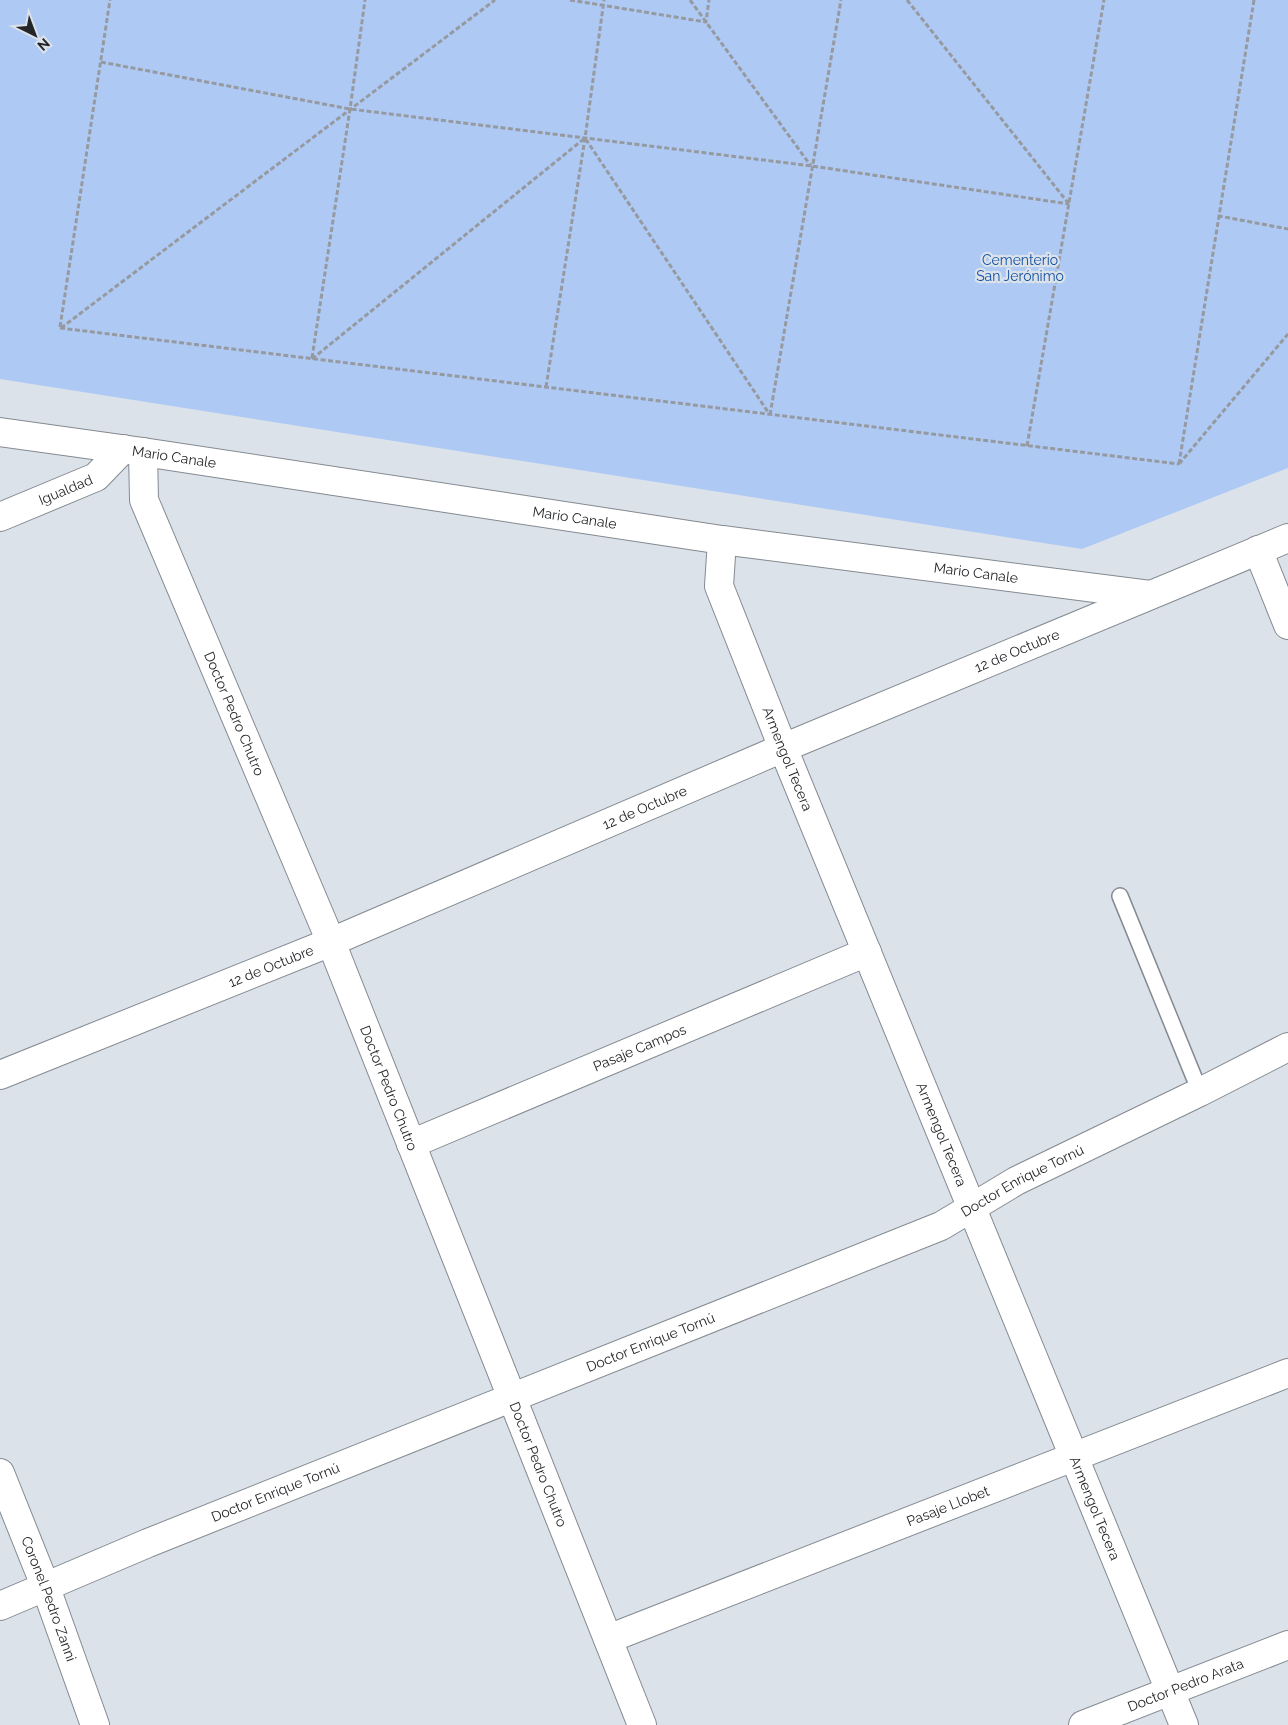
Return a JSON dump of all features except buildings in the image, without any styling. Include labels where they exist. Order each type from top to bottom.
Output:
[{"type":"street","name":"Mario Canale","points":[[0,432],[133,450],[722,540],[1151,595]]},
{"type":"street","name":"Igualdad","points":[[0,517],[96,477],[133,450]]},
{"type":"street","name":"Doctor Pedro Chutro","points":[[133,450],[144,500],[330,942],[642,1725]]},
{"type":"street","name":"12 de Octubre","points":[[0,1075],[330,942],[783,748],[1288,538]]},
{"type":"street","name":"Armengol Tecera","points":[[722,540],[719,586],[783,748],[1184,1725]]},
{"type":"street","points":[[1258,550],[1288,625]]},
{"type":"street","name":"Pasaje Campos","points":[[411,1144],[867,952]]},
{"type":"street","name":"Doctor Enrique Tornú","points":[[0,1606],[148,1543],[941,1226],[1016,1180],[1200,1092],[1288,1047]]},
{"type":"street","name":"Pasaje Llobet","points":[[608,1639],[1288,1372]]},
{"type":"street","name":"Coronel Pedro Zanni","points":[[0,1473],[46,1588],[95,1725]]},
{"type":"street","name":"Doctor Pedro Arata","points":[[1083,1725],[1288,1645]]},
{"type":"lane","points":[[1120,896],[1200,1092]]},
{"type":"path","points":[[60,328],[110,0]]},
{"type":"path","points":[[312,359],[365,0]]},
{"type":"path","points":[[60,328],[495,0]]},
{"type":"path","points":[[570,0],[706,22]]},
{"type":"path","points":[[546,387],[585,138],[604,0]]},
{"type":"path","points":[[690,0],[812,166]]},
{"type":"path","points":[[706,22],[710,0]]},
{"type":"path","points":[[770,415],[841,0]]},
{"type":"path","points":[[907,0],[1069,204]]},
{"type":"path","points":[[1027,446],[1104,0]]},
{"type":"path","points":[[1179,464],[1254,0]]},
{"type":"path","points":[[101,62],[350,109],[812,166],[1069,204]]},
{"type":"path","points":[[312,359],[585,138]]},
{"type":"path","points":[[585,138],[770,415]]},
{"type":"path","points":[[1219,216],[1288,229]]},
{"type":"path","points":[[60,328],[1179,464]]},
{"type":"path","points":[[1179,464],[1288,334]]},
{"type":"green space","name":"Cementerio San Jerónimo","points":[[0,0],[1288,0],[1288,468],[1082,549],[0,379]]}]
